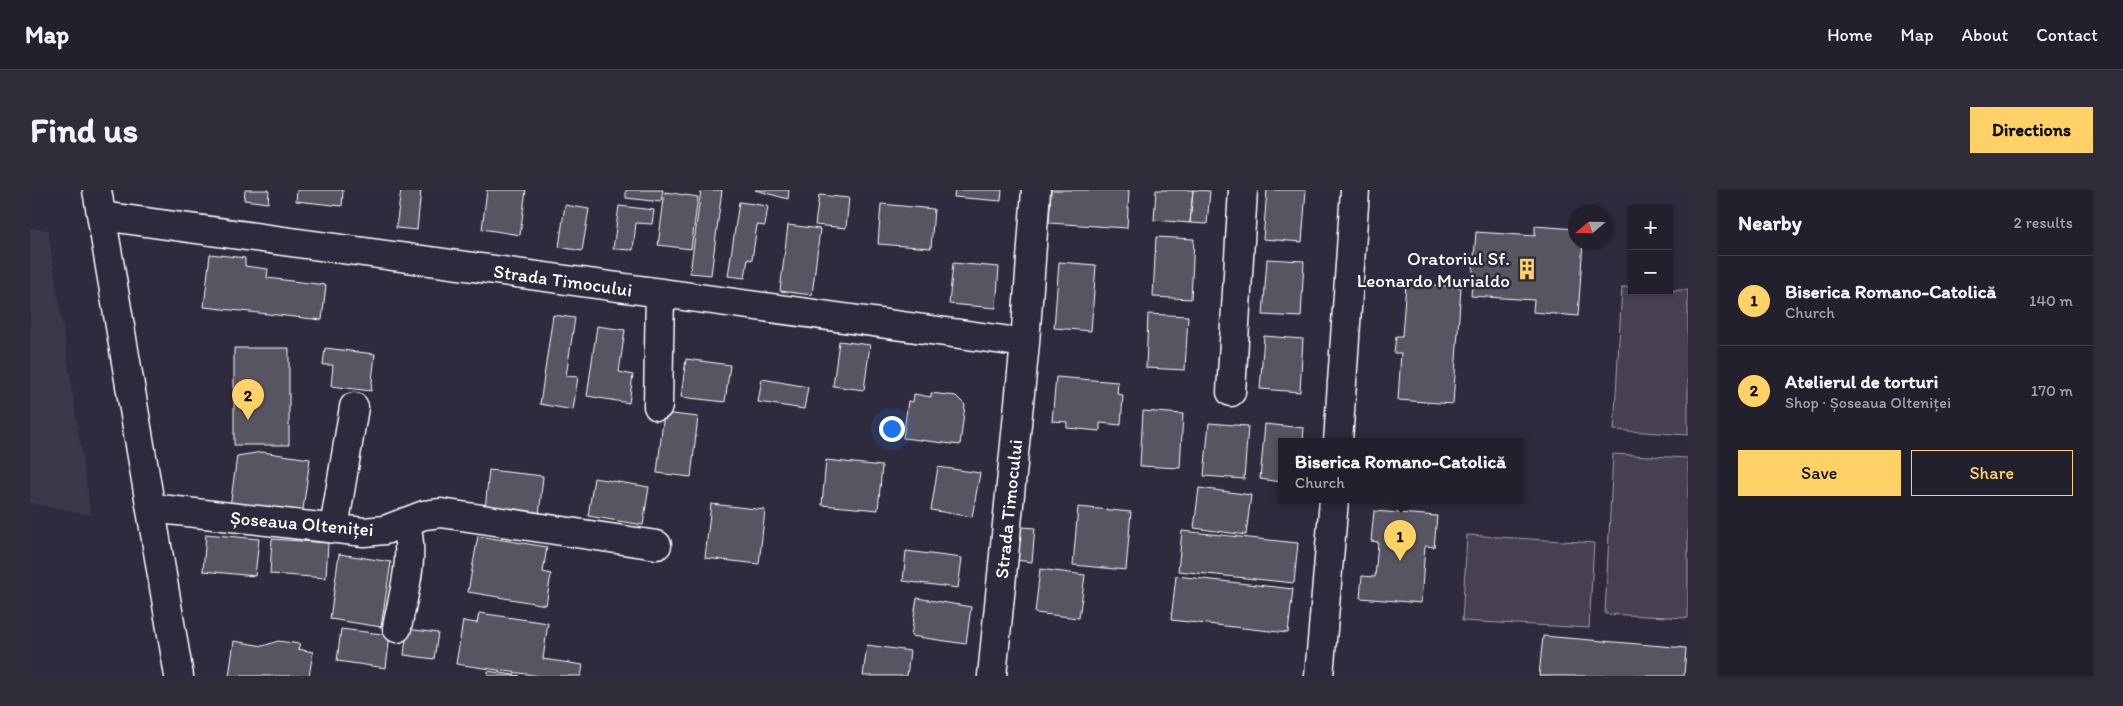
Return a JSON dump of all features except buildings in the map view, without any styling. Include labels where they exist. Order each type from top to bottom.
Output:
[{"type":"street","name":"Strada Timocului","points":[[992,676],[1024,343],[1036,190]]},
{"type":"street","points":[[1231,392],[1243,190]]},
{"type":"street","points":[[1338,438],[1355,190]]},
{"type":"street","name":"Strada Timocului","points":[[100,203],[660,293],[1024,343]]},
{"type":"street","points":[[100,203],[179,676]]},
{"type":"street","points":[[658,406],[660,293]]},
{"type":"street","points":[[334,528],[354,407]]},
{"type":"street","points":[[1319,676],[1334,503]]},
{"type":"street","name":"Șoseaua Olteniței","points":[[151,508],[364,532],[385,530],[424,515],[441,513],[658,544]]},
{"type":"street","points":[[397,628],[410,549],[409,535],[405,522]]},
{"type":"shaded area","points":[[30,228],[48,230],[91,515],[30,503]]},
{"type":"shaded area","points":[[1622,287],[1628,287],[1628,295],[1673,295],[1673,290],[1688,290],[1688,435],[1614,430]]},
{"type":"shaded area","points":[[1613,454],[1688,458],[1688,618],[1605,614]]},
{"type":"shaded area","points":[[1467,535],[1594,543],[1589,628],[1462,621]]},
{"type":"place","name":"Oratoriul Sf. Leonardo Murialdo","points":[[1527,269]]},
{"type":"place","name":"Atelierul de torturi","points":[[248,420]]},
{"type":"place","name":"Biserica Romano-Catolică","points":[[1400,561]]}]
